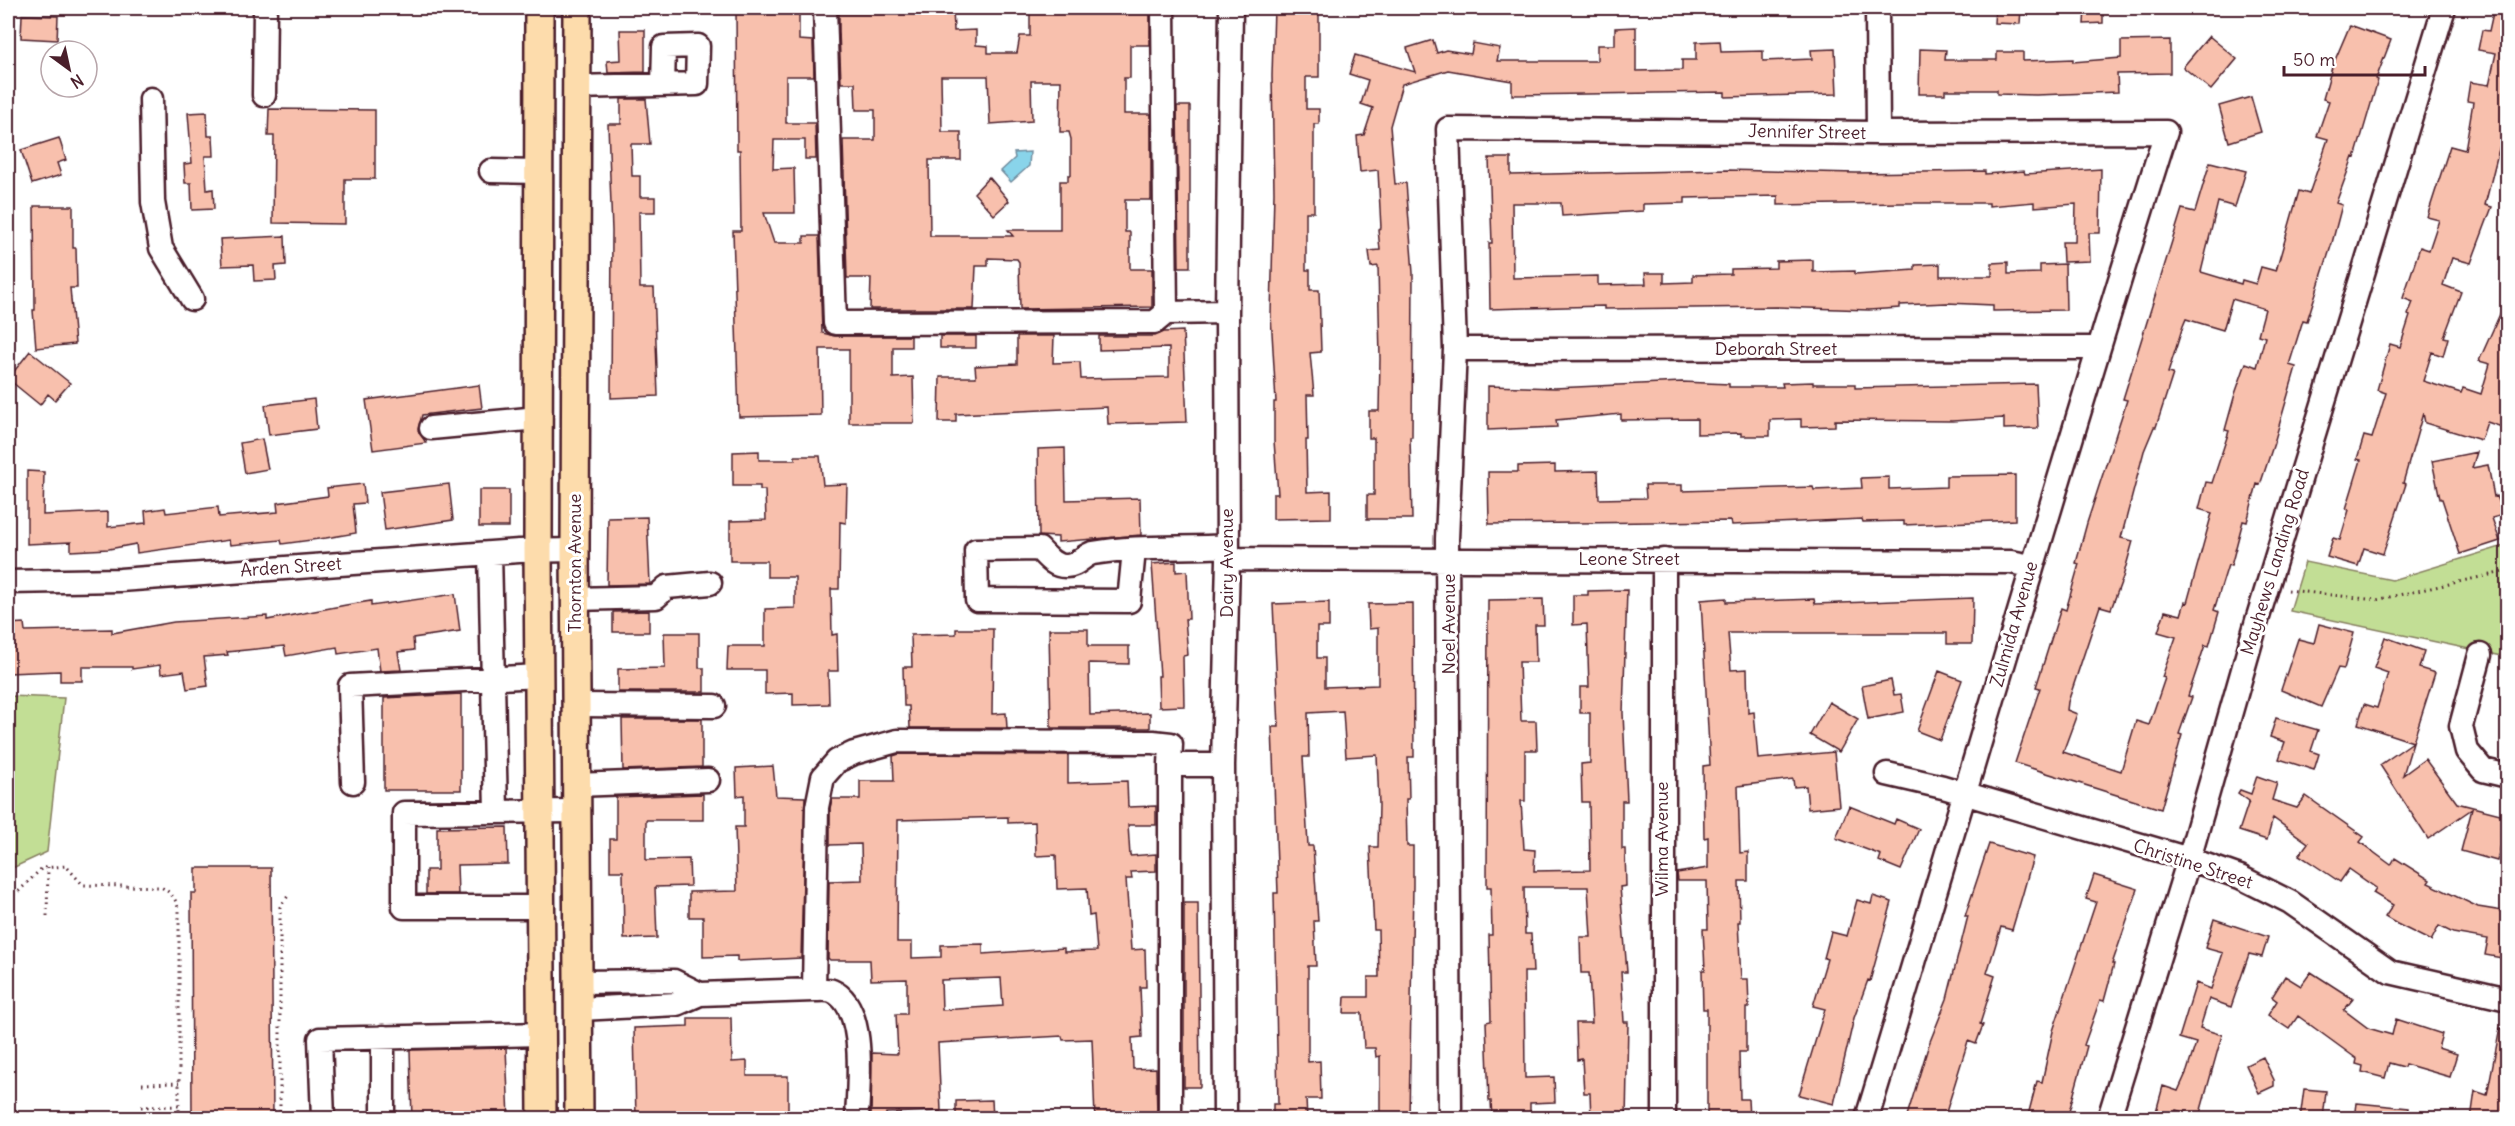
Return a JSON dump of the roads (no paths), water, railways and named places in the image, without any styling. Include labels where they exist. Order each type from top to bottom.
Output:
[{"type":"main road","name":"Thornton Avenue","points":[[539,8],[538,550],[542,1119]]},
{"type":"main road","name":"Thornton Avenue","points":[[577,8],[575,599],[577,982],[580,1009],[579,1119]]},
{"type":"street","points":[[264,95],[266,8]]},
{"type":"street","points":[[825,8],[835,323],[1155,322],[1166,313],[1227,312]]},
{"type":"street","points":[[1163,8],[1166,313]]},
{"type":"street","name":"Dairy Avenue","points":[[1225,1119],[1223,765],[1228,552],[1227,312],[1231,8]]},
{"type":"street","points":[[1877,8],[1878,133]]},
{"type":"street","name":"Mayhews Landing Road","points":[[2109,1119],[2190,859],[2266,588],[2444,8]]},
{"type":"street","points":[[576,87],[663,86]]},
{"type":"street","points":[[151,99],[153,202],[161,248],[192,299]]},
{"type":"street","name":"Jennifer Street","points":[[1448,129],[1878,133],[2166,132]]},
{"type":"street","name":"Noel Avenue","points":[[1448,129],[1455,349],[1448,560],[1450,1119]]},
{"type":"street","name":"Zulmida Avenue","points":[[1867,1119],[2097,348],[2166,132]]},
{"type":"street","points":[[491,171],[539,172]]},
{"type":"street","name":"Deborah Street","points":[[1455,349],[2097,348]]},
{"type":"street","points":[[431,428],[538,418]]},
{"type":"street","name":"Leone Street","points":[[1134,550],[1129,601],[977,600],[976,550],[1039,549],[1054,564],[1065,566],[1077,564],[1090,554],[1134,550],[1448,560],[2012,562],[2031,566]]},
{"type":"street","name":"Arden Street","points":[[8,582],[120,580],[490,553],[575,550]]},
{"type":"street","points":[[490,553],[496,811]]},
{"type":"street","name":"Wilma Avenue","points":[[1664,560],[1664,1119]]},
{"type":"street","points":[[575,599],[656,597],[667,587],[710,583]]},
{"type":"street","points":[[2480,655],[2461,726],[2467,751],[2483,770],[2508,776]]},
{"type":"street","points":[[353,782],[350,686],[539,676]]},
{"type":"street","points":[[576,705],[714,706]]},
{"type":"street","points":[[814,990],[817,807],[824,777],[837,761],[854,753],[897,741],[1171,744],[1170,1119]]},
{"type":"street","points":[[1170,765],[1223,765]]},
{"type":"street","name":"Christine Street","points":[[1887,774],[1965,794],[2190,859],[2240,877],[2290,902],[2391,972],[2508,999]]},
{"type":"street","points":[[540,907],[404,907],[404,813],[540,810],[576,798],[708,780]]},
{"type":"street","points":[[577,982],[674,981],[700,993]]},
{"type":"street","points":[[580,1009],[677,1004],[700,993],[832,991],[842,998],[858,1032],[857,1119]]},
{"type":"street","points":[[323,1119],[320,1039],[541,1034]]},
{"type":"street","points":[[383,1037],[383,1119]]},
{"type":"water","points":[[1030,152],[1029,166],[1011,182],[1001,171],[1015,158],[1014,153]]}]
